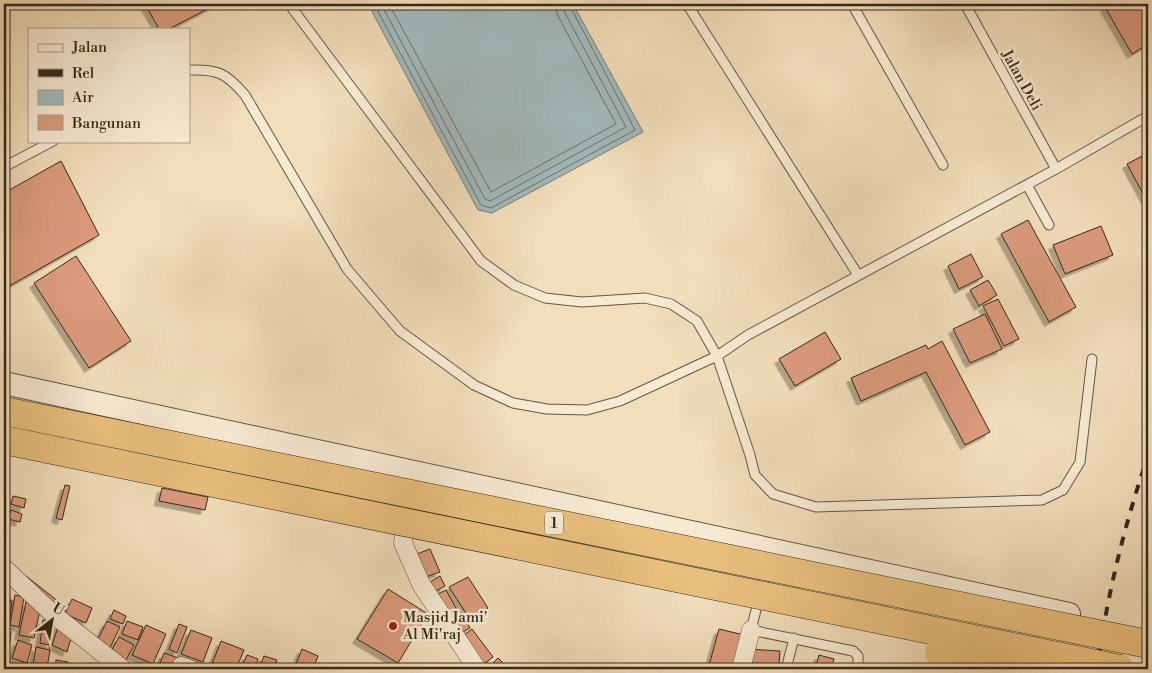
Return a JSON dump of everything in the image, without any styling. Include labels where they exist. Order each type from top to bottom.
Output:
[{"type":"highway","name":"1","points":[[4,410],[1148,644]]},
{"type":"highway","name":"1","points":[[4,440],[637,572],[1120,669]]},
{"type":"highway","points":[[637,572],[738,610],[1020,669]]},
{"type":"highway","points":[[1103,634],[1148,636]]},
{"type":"street","points":[[4,383],[1148,632]]},
{"type":"street","points":[[412,473],[403,543],[421,584],[478,669]]},
{"type":"street","points":[[4,568],[54,615],[123,669]]},
{"type":"street","points":[[741,669],[751,630]]},
{"type":"lane","points":[[687,4],[858,275]]},
{"type":"lane","points":[[852,4],[943,165]]},
{"type":"lane","name":"Jalan Deli","points":[[965,4],[1056,169]]},
{"type":"lane","points":[[292,8],[481,261],[514,285],[545,298],[582,302],[645,298],[671,304],[697,321],[717,356],[755,475],[773,494],[816,507],[1042,500],[1063,490],[1080,462],[1092,359]]},
{"type":"lane","points":[[190,70],[211,69],[230,78],[245,95],[347,268],[400,331],[474,385],[513,403],[547,409],[587,410],[620,401],[717,356],[748,335],[1027,185],[1148,116]]},
{"type":"lane","points":[[4,167],[51,142]]},
{"type":"lane","points":[[1027,185],[1049,225]]},
{"type":"lane","points":[[772,550],[751,630],[853,652],[858,656],[858,669]]},
{"type":"lane","points":[[786,669],[794,638]]},
{"type":"water","points":[[368,4],[573,4],[643,132],[492,213],[478,210]]},
{"type":"pier","points":[[4,4],[57,4],[4,33]]},
{"type":"building","points":[[145,4],[217,4],[171,28],[158,28]]},
{"type":"building","points":[[1103,4],[1148,4],[1148,44],[1132,54]]},
{"type":"building","points":[[1148,153],[1148,203],[1127,164]]},
{"type":"building","points":[[61,161],[99,235],[4,289],[4,193]]},
{"type":"building","points":[[1028,220],[1076,307],[1049,322],[1001,234]]},
{"type":"building","points":[[1101,226],[1113,255],[1065,274],[1053,245]]},
{"type":"building","points":[[971,254],[983,277],[959,289],[948,266]]},
{"type":"building","points":[[76,256],[131,341],[89,368],[34,283]]},
{"type":"building","points":[[988,280],[997,295],[979,306],[970,290]]},
{"type":"building","points":[[998,299],[1019,339],[1004,346],[983,306]]},
{"type":"building","points":[[985,314],[1002,349],[970,363],[953,329]]},
{"type":"building","points":[[825,332],[841,359],[795,386],[779,359]]},
{"type":"building","points":[[942,341],[990,432],[965,445],[926,372],[861,401],[851,378],[926,345],[928,349]]},
{"type":"building","points":[[65,485],[70,486],[62,520],[56,518]]},
{"type":"building","points":[[162,488],[208,497],[205,510],[159,501]]},
{"type":"building","points":[[13,496],[26,499],[24,508],[11,504]]},
{"type":"building","points":[[11,510],[22,514],[20,522],[8,519]]},
{"type":"building","points":[[430,549],[440,572],[423,578],[414,555]]},
{"type":"building","points":[[26,576],[59,602],[52,610],[20,583]]},
{"type":"building","points":[[440,576],[445,586],[432,593],[427,584]]},
{"type":"building","points":[[468,577],[488,608],[469,618],[449,587]]},
{"type":"building","name":"Masjid Jami' Al Mi'raj","points":[[388,589],[428,614],[398,663],[357,639]]},
{"type":"building","points":[[446,590],[457,610],[445,617],[434,596]]},
{"type":"building","points":[[15,595],[24,597],[19,627],[10,625]]},
{"type":"building","points":[[72,599],[92,608],[86,623],[65,614]]},
{"type":"building","points":[[6,600],[12,601],[9,626],[4,625]]},
{"type":"building","points":[[26,602],[41,605],[34,638],[19,635]]},
{"type":"building","points":[[114,610],[126,616],[123,624],[110,619]]},
{"type":"building","points":[[461,612],[470,628],[459,634],[450,619]]},
{"type":"building","points":[[43,620],[54,622],[50,645],[40,643]]},
{"type":"building","points":[[107,621],[120,627],[110,648],[97,641]]},
{"type":"building","points":[[127,621],[143,627],[138,640],[122,634]]},
{"type":"building","points":[[59,624],[73,631],[67,652],[52,645]]},
{"type":"building","points":[[179,624],[187,627],[177,653],[169,649]]},
{"type":"building","points":[[146,625],[166,634],[153,664],[132,655]]},
{"type":"building","points":[[472,629],[493,657],[481,666],[459,639]]},
{"type":"building","points":[[719,629],[744,635],[735,669],[708,669]]},
{"type":"building","points":[[191,630],[212,638],[203,662],[181,654]]},
{"type":"building","points":[[4,631],[11,632],[8,658],[4,657]]},
{"type":"building","points":[[119,637],[134,645],[125,662],[110,653]]},
{"type":"building","points":[[18,640],[32,645],[27,663],[12,658]]},
{"type":"building","points":[[221,641],[244,650],[236,669],[224,669],[212,664]]},
{"type":"building","points":[[36,647],[50,650],[47,668],[33,666]]},
{"type":"building","points":[[302,649],[318,656],[313,669],[294,669]]},
{"type":"building","points":[[747,649],[780,651],[779,664],[747,663]]},
{"type":"building","points":[[164,653],[181,659],[177,669],[158,669]]},
{"type":"building","points":[[247,655],[258,659],[254,669],[241,669]]},
{"type":"building","points":[[819,655],[834,659],[831,669],[815,669]]},
{"type":"building","points":[[264,656],[277,660],[274,669],[259,669]]},
{"type":"building","points":[[498,658],[509,669],[487,669]]},
{"type":"building","points":[[56,660],[68,662],[67,669],[55,669]]},
{"type":"building","points":[[6,664],[20,664],[20,669],[6,669]]},
{"type":"railway","points":[[1097,669],[1117,561],[1148,456]]},
{"type":"place","name":"Masjid Jami' Al Mi'raj","points":[[393,626]]}]
